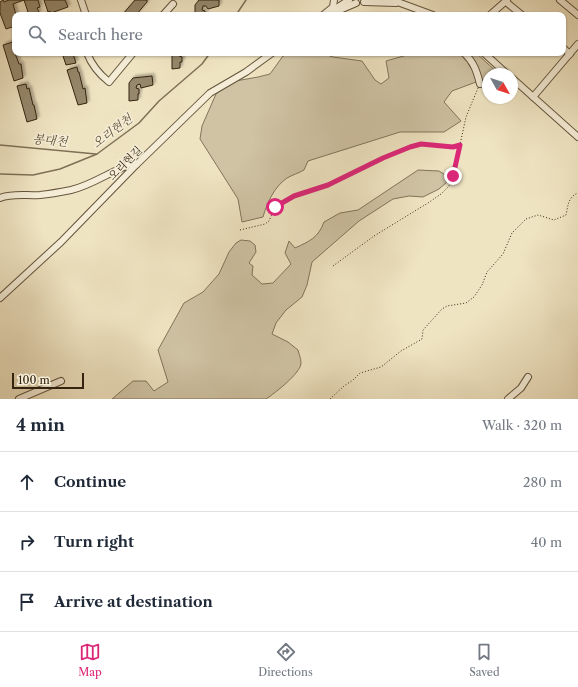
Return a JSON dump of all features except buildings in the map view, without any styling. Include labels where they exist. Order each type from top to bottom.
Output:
[{"type":"street","points":[[81,0],[85,12]]},
{"type":"street","points":[[329,12],[333,7],[334,0]]},
{"type":"street","points":[[331,12],[349,0],[356,3]]},
{"type":"street","points":[[560,0],[578,15]]},
{"type":"street","points":[[334,12],[365,1],[395,1],[427,12]]},
{"type":"street","points":[[494,12],[507,1],[519,12]]},
{"type":"street","points":[[166,12],[172,4]]},
{"type":"street","points":[[533,97],[578,44]]},
{"type":"street","points":[[566,51],[570,54]]},
{"type":"street","points":[[88,56],[91,64],[98,73],[109,82],[131,56]]},
{"type":"street","name":"오리현길","points":[[0,298],[61,242],[136,165],[210,93],[246,72],[268,56]]},
{"type":"street","points":[[468,56],[476,68],[480,84]]},
{"type":"street","points":[[487,56],[501,68]]},
{"type":"street","points":[[518,83],[578,137]]},
{"type":"street","points":[[0,198],[6,196],[40,195],[72,190],[100,179],[122,167],[134,163],[136,165]]},
{"type":"street","points":[[508,399],[521,388],[528,377]]},
{"type":"street","points":[[20,399],[61,381]]},
{"type":"path","points":[[333,266],[374,236],[428,203],[449,186],[453,176],[466,117],[480,84]]},
{"type":"path","points":[[240,230],[265,224],[269,221],[275,207],[294,196],[328,185],[383,158],[410,147],[421,144],[453,147],[460,145]]},
{"type":"path","points":[[330,399],[360,373],[380,367],[401,350],[422,339],[423,330],[442,309],[447,306],[466,304],[474,297],[482,285],[487,272],[503,254],[512,233],[526,219],[538,215],[554,220],[566,215],[569,201],[578,193]]},
{"type":"shaded area","points":[[283,56],[330,56],[362,61],[375,80],[381,84],[389,78],[386,61],[404,56],[479,56],[492,68],[482,68],[482,84],[476,82],[452,91],[444,102],[461,121],[444,132],[400,132],[308,161],[304,170],[287,178],[278,186],[269,201],[263,217],[242,222],[238,199],[200,139],[202,126],[216,94],[230,82],[270,74]]},
{"type":"shaded area","points":[[418,170],[439,171],[447,176],[447,182],[439,189],[423,197],[409,196],[393,199],[359,221],[312,262],[307,285],[302,297],[286,310],[276,323],[272,334],[288,342],[298,350],[301,361],[300,367],[287,382],[266,399],[112,399],[133,381],[146,381],[154,391],[168,382],[158,350],[184,303],[203,292],[219,274],[229,252],[236,243],[241,240],[250,241],[255,245],[256,252],[249,263],[253,266],[252,275],[262,284],[273,283],[291,264],[285,253],[289,241],[295,248],[305,243],[319,232],[324,222],[340,213],[358,210]]},
{"type":"waterway","name":"오리현천","points":[[238,12],[246,0]]},
{"type":"waterway","name":"오리현천","points":[[0,174],[33,175],[60,169],[97,154],[139,123],[159,101],[202,64],[208,56]]},
{"type":"waterway","name":"봉대천","points":[[0,145],[96,154]]},
{"type":"route","points":[[275,207],[294,196],[328,185],[383,158],[421,144],[453,147],[460,145],[453,176]]}]
